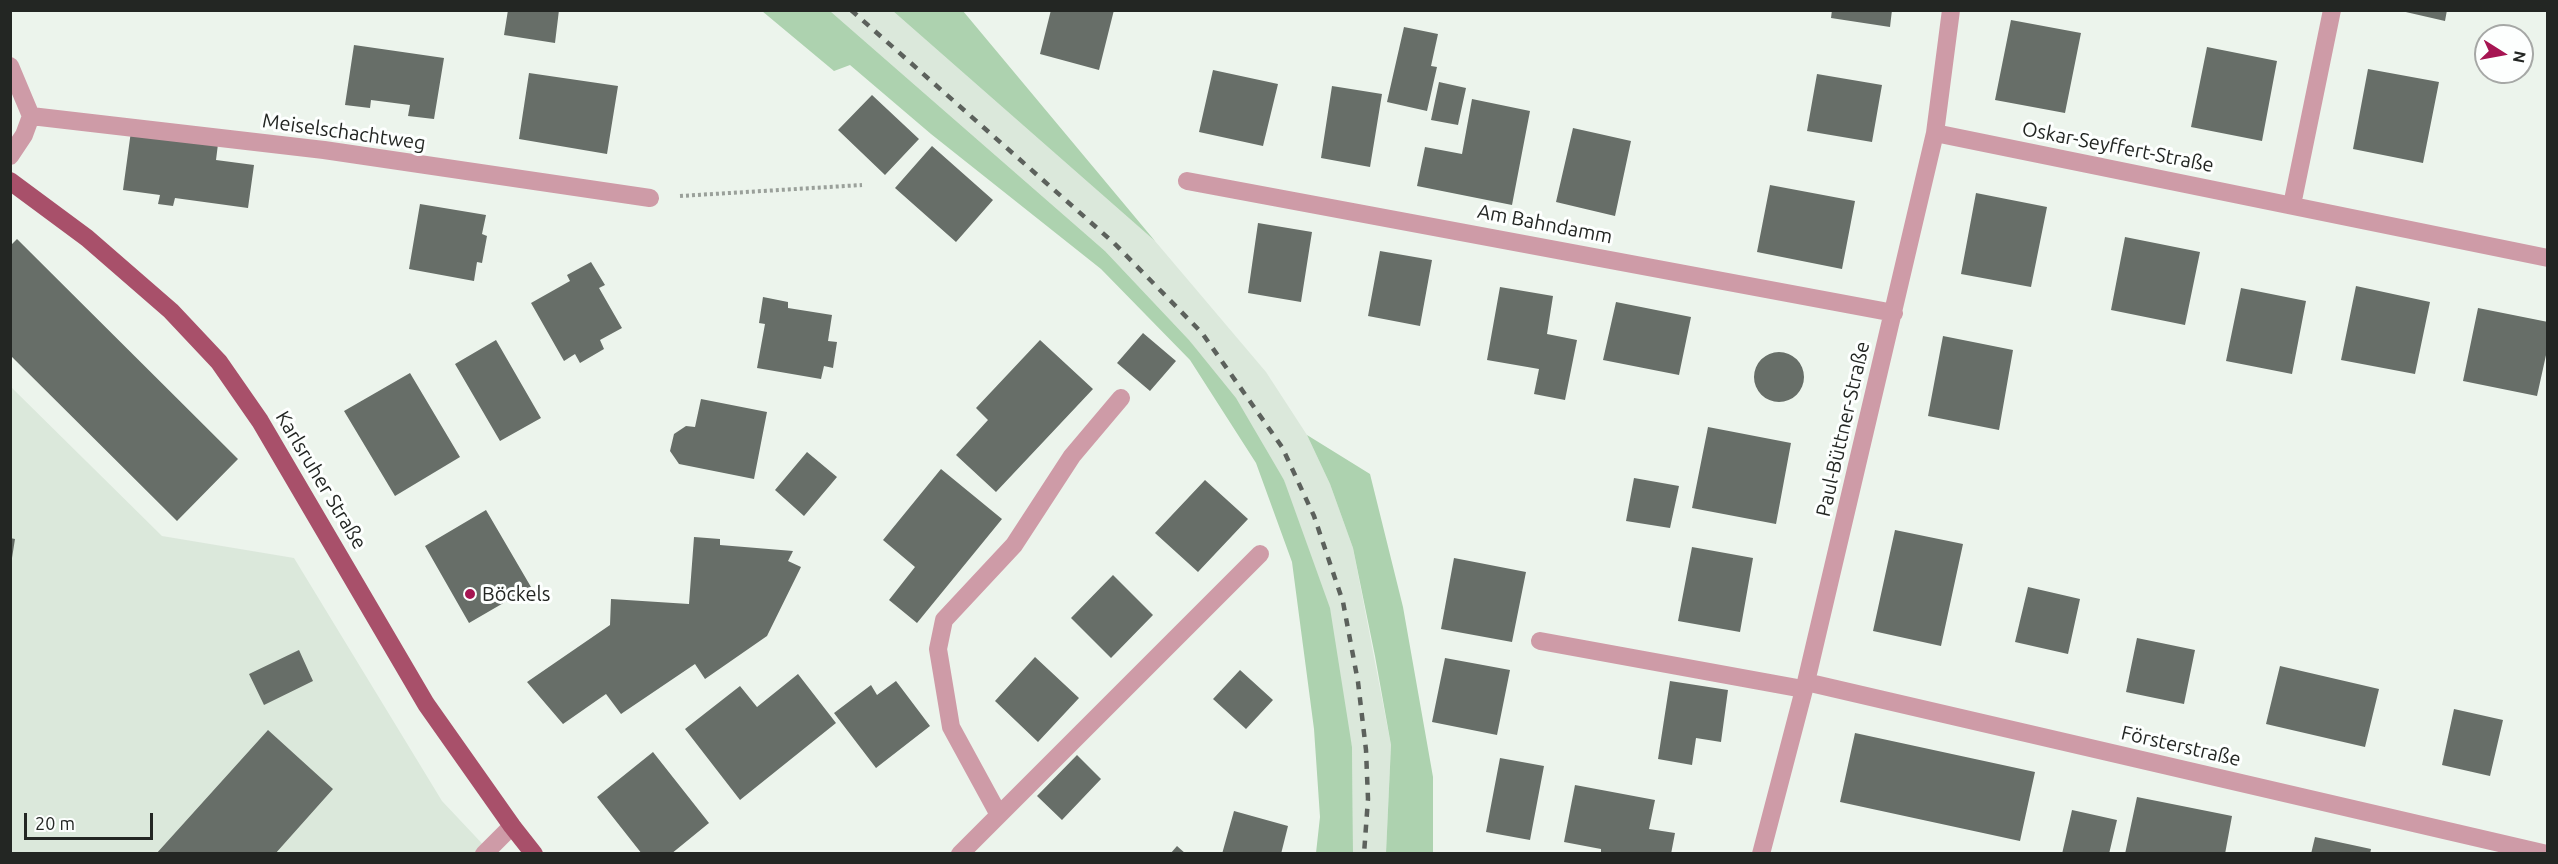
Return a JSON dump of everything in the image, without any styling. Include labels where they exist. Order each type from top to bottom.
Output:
[{"type":"main road","name":"Karlsruher Straße","points":[[10,181],[96,245],[171,311],[219,362],[266,431],[426,704],[534,854]]},
{"type":"street","name":"Paul-Büttner-Straße","points":[[1761,854],[1894,313],[1935,133],[1951,10]]},
{"type":"street","points":[[2292,205],[2332,10]]},
{"type":"street","points":[[10,66],[31,116],[24,135],[10,156]]},
{"type":"street","name":"Meiselschachtweg","points":[[31,116],[324,150],[650,198]]},
{"type":"street","name":"Oskar-Seyffert-Straße","points":[[1935,133],[2547,258]]},
{"type":"street","name":"Am Bahndamm","points":[[1187,181],[1894,313]]},
{"type":"street","points":[[999,815],[951,727],[938,649],[944,620],[1014,545],[1072,456],[1121,398]]},
{"type":"street","points":[[960,854],[1260,554]]},
{"type":"street","name":"Försterstraße","points":[[1540,641],[1804,685],[2547,854]]},
{"type":"street","points":[[484,854],[512,826]]},
{"type":"path","points":[[650,198],[862,185]]},
{"type":"shaded area","points":[[830,11],[893,11],[1155,241],[1266,372],[1307,435],[1330,484],[1353,548],[1391,745],[1386,853],[1353,853],[1352,747],[1284,480],[1189,340],[1105,251]]},
{"type":"shaded area","points":[[10,386],[162,536],[294,558],[442,801],[491,853],[11,853]]},
{"type":"green space","points":[[762,11],[830,11],[1105,251],[1189,340],[1236,398],[1284,480],[1330,608],[1352,747],[1353,853],[1316,853],[1320,817],[1314,729],[1292,562],[1256,463],[1190,360],[1101,269],[931,134],[850,65],[834,71]]},
{"type":"green space","points":[[893,11],[963,11],[1155,241]]},
{"type":"green space","points":[[1307,435],[1370,474],[1403,607],[1433,777],[1433,853],[1386,853],[1391,745],[1375,656],[1353,548],[1330,484]]},
{"type":"building","points":[[508,10],[559,10],[555,43],[504,35]]},
{"type":"building","points":[[1051,10],[1114,10],[1099,70],[1040,54]]},
{"type":"building","points":[[1832,10],[1892,10],[1890,27],[1831,18]]},
{"type":"building","points":[[2397,10],[2447,10],[2445,21]]},
{"type":"building","points":[[2011,20],[2081,33],[2065,113],[1995,100]]},
{"type":"building","points":[[1404,27],[1438,34],[1431,66],[1437,67],[1427,111],[1387,102]]},
{"type":"building","points":[[354,45],[444,58],[434,119],[408,116],[410,105],[371,100],[370,108],[345,105]]},
{"type":"building","points":[[2207,47],[2277,61],[2262,141],[2191,127]]},
{"type":"building","points":[[2368,69],[2439,82],[2423,163],[2353,149]]},
{"type":"building","points":[[1213,70],[1278,84],[1263,146],[1199,132]]},
{"type":"building","points":[[529,73],[618,86],[607,154],[519,139]]},
{"type":"building","points":[[1817,74],[1882,85],[1872,142],[1807,131]]},
{"type":"building","points":[[1439,82],[1466,88],[1458,125],[1431,120]]},
{"type":"building","points":[[1332,86],[1382,94],[1370,167],[1321,158]]},
{"type":"building","points":[[872,95],[919,139],[885,175],[838,130]]},
{"type":"building","points":[[1472,99],[1530,111],[1512,205],[1417,186],[1425,147],[1462,154]]},
{"type":"building","points":[[1573,128],[1631,141],[1615,216],[1556,202]]},
{"type":"building","points":[[131,131],[218,144],[216,160],[254,165],[248,208],[175,198],[173,206],[158,204],[160,195],[123,190]]},
{"type":"building","points":[[932,146],[993,200],[956,242],[895,188]]},
{"type":"building","points":[[1770,185],[1855,201],[1842,269],[1757,252]]},
{"type":"building","points":[[1976,193],[2047,207],[2031,287],[1961,274]]},
{"type":"building","points":[[420,204],[486,215],[482,234],[487,236],[482,263],[477,262],[474,281],[409,269]]},
{"type":"building","points":[[1258,223],[1312,232],[1301,302],[1248,293]]},
{"type":"building","points":[[2125,237],[2200,252],[2185,325],[2111,310]]},
{"type":"building","points":[[17,239],[238,459],[177,521],[10,355],[10,246]]},
{"type":"building","points":[[1380,251],[1432,260],[1420,326],[1368,316]]},
{"type":"building","points":[[591,262],[605,285],[599,288],[622,328],[600,340],[604,349],[580,363],[575,354],[564,361],[531,303],[570,281],[567,275]]},
{"type":"building","points":[[2356,286],[2430,302],[2415,374],[2341,360]]},
{"type":"building","points":[[1500,287],[1553,296],[1547,334],[1577,340],[1565,400],[1534,394],[1539,369],[1487,360]]},
{"type":"building","points":[[2241,288],[2306,301],[2292,374],[2226,361]]},
{"type":"building","points":[[763,297],[788,302],[788,308],[832,315],[828,341],[837,342],[833,368],[824,366],[821,379],[757,368],[765,324],[759,323]]},
{"type":"building","points":[[1616,302],[1691,317],[1679,375],[1603,360]]},
{"type":"building","points":[[2478,308],[2548,322],[2548,346],[2537,396],[2463,381]]},
{"type":"building","points":[[1143,333],[1176,361],[1150,391],[1117,363]]},
{"type":"building","points":[[1943,336],[2013,350],[1999,430],[1928,416]]},
{"type":"building","points":[[496,340],[541,418],[500,441],[455,364]]},
{"type":"building","points":[[1040,340],[1093,389],[996,492],[956,455],[988,420],[976,408]]},
{"type":"building","points":[[1774,352],[1784,352],[1797,359],[1804,372],[1804,382],[1797,395],[1784,402],[1774,402],[1765,398],[1758,391],[1754,382],[1754,372],[1758,363],[1765,356]]},
{"type":"building","points":[[410,373],[460,457],[395,496],[344,411]]},
{"type":"building","points":[[701,399],[767,412],[754,479],[679,464],[670,451],[674,434],[686,426],[695,427]]},
{"type":"building","points":[[1708,427],[1791,443],[1776,524],[1692,508]]},
{"type":"building","points":[[807,452],[837,477],[804,516],[775,490]]},
{"type":"building","points":[[941,469],[1002,519],[917,623],[889,600],[915,567],[883,540]]},
{"type":"building","points":[[1634,478],[1679,486],[1670,528],[1626,521]]},
{"type":"building","points":[[1205,480],[1248,519],[1198,572],[1155,533]]},
{"type":"building","points":[[486,510],[531,587],[469,623],[425,546]]},
{"type":"building","points":[[1895,530],[1963,544],[1941,646],[1873,631]]},
{"type":"building","points":[[694,537],[720,539],[720,545],[793,551],[788,561],[801,567],[767,636],[705,679],[695,664],[621,714],[606,694],[563,724],[527,682],[610,625],[611,599],[689,604]]},
{"type":"building","points":[[10,538],[15,539],[12,558],[10,558]]},
{"type":"building","points":[[1692,547],[1753,558],[1740,632],[1678,621]]},
{"type":"building","points":[[1454,558],[1526,572],[1512,642],[1441,629]]},
{"type":"building","points":[[1113,575],[1153,615],[1111,658],[1071,618]]},
{"type":"building","points":[[2028,587],[2080,599],[2068,654],[2015,642]]},
{"type":"building","points":[[2137,638],[2195,650],[2184,704],[2126,692]]},
{"type":"building","points":[[299,650],[313,681],[264,705],[249,674]]},
{"type":"building","points":[[1035,657],[1079,698],[1038,742],[995,701]]},
{"type":"building","points":[[1445,658],[1510,670],[1497,735],[1432,722]]},
{"type":"building","points":[[2280,666],[2379,689],[2365,747],[2266,724]]},
{"type":"building","points":[[1240,670],[1273,700],[1246,729],[1213,699]]},
{"type":"building","points":[[798,674],[836,723],[740,800],[685,729],[740,686],[757,707]]},
{"type":"building","points":[[896,681],[930,726],[876,768],[834,713],[871,685],[877,695]]},
{"type":"building","points":[[1670,681],[1728,690],[1721,742],[1696,738],[1692,765],[1658,759]]},
{"type":"building","points":[[2454,709],[2503,720],[2490,776],[2442,765]]},
{"type":"building","points":[[268,730],[333,789],[275,854],[156,854]]},
{"type":"building","points":[[1855,733],[2035,772],[2020,841],[1840,802]]},
{"type":"building","points":[[653,752],[709,823],[671,854],[642,854],[597,797]]},
{"type":"building","points":[[1077,755],[1101,779],[1062,820],[1037,796]]},
{"type":"building","points":[[1500,758],[1544,766],[1530,840],[1486,832]]},
{"type":"building","points":[[1575,785],[1655,800],[1649,829],[1675,833],[1671,854],[1601,854],[1601,849],[1564,842]]},
{"type":"building","points":[[2137,797],[2232,816],[2225,854],[2125,854]]},
{"type":"building","points":[[2072,810],[2117,820],[2109,854],[2062,854]]},
{"type":"building","points":[[1234,811],[1288,826],[1281,854],[1222,854]]},
{"type":"building","points":[[2315,837],[2371,849],[2370,854],[2311,854]]},
{"type":"building","points":[[1177,846],[1186,854],[1170,854]]},
{"type":"railway","points":[[851,10],[1114,243],[1202,333],[1282,447],[1314,516],[1343,602],[1358,682],[1366,750],[1368,799],[1364,854]]},
{"type":"place","name":"Böckels","points":[[470,594]]}]
